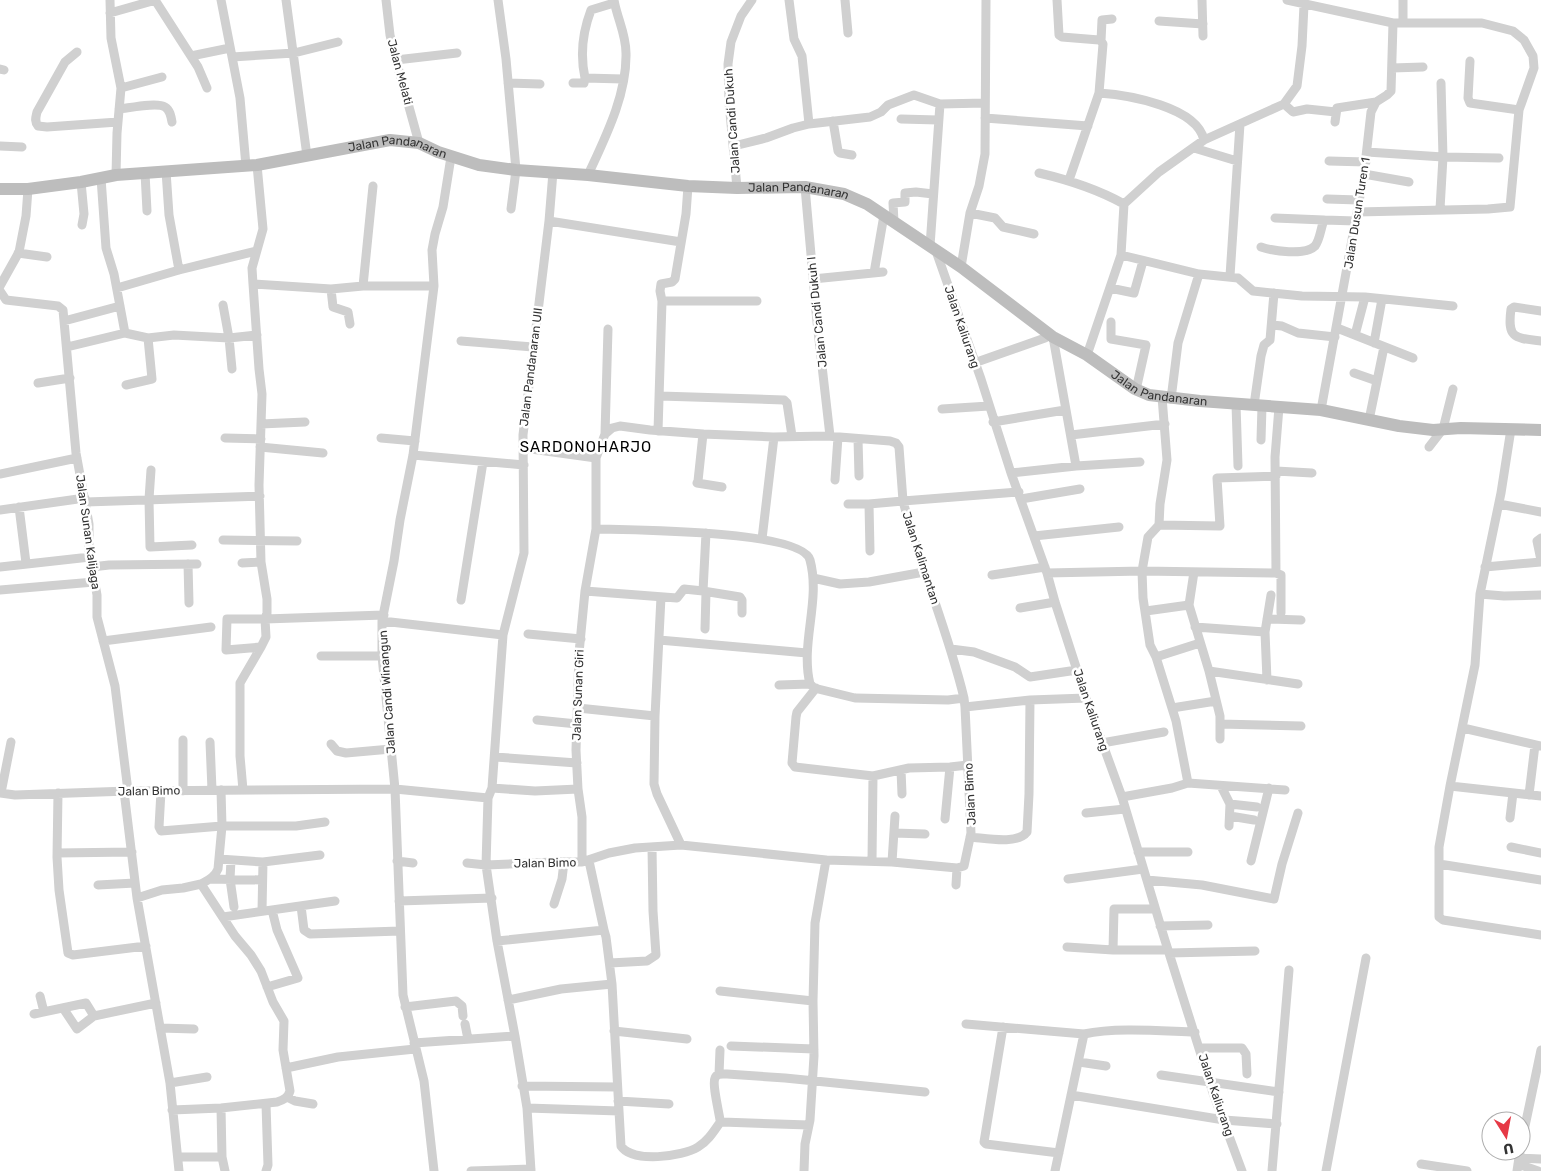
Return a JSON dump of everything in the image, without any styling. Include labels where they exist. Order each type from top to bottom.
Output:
[{"type":"main road","name":"Jalan Pandanaran","points":[[0,189],[28,189],[116,175],[252,166],[390,140],[419,143],[451,157],[479,165],[516,170],[588,175],[688,186],[738,188],[805,187],[844,194],[868,204],[961,267],[1049,338],[1087,355],[1136,390],[1148,395],[1321,410],[1399,426],[1433,430],[1461,428],[1541,430]]},
{"type":"street","points":[[110,0],[112,38],[121,88],[116,175]]},
{"type":"street","points":[[110,12],[155,0],[191,56],[207,88]]},
{"type":"street","points":[[221,0],[263,229],[252,268],[258,369],[262,394],[260,540],[267,613],[265,620],[266,637],[240,683],[240,756],[243,790]]},
{"type":"street","points":[[286,0],[307,156]]},
{"type":"street","name":"Jalan Melati","points":[[386,0],[390,35],[419,143]]},
{"type":"street","points":[[498,0],[516,170],[511,209]]},
{"type":"street","name":"Jalan Candi Dukuh","points":[[738,188],[729,102],[728,64],[730,42],[738,22],[752,0]]},
{"type":"street","points":[[789,0],[794,39],[802,56],[809,124]]},
{"type":"street","points":[[845,0],[848,33]]},
{"type":"street","points":[[961,267],[970,213],[979,186],[986,154],[986,0]]},
{"type":"street","points":[[1057,0],[1058,31],[1062,37],[1101,40]]},
{"type":"street","points":[[1202,0],[1203,36]]},
{"type":"street","points":[[1275,218],[1324,220],[1440,209],[1510,207],[1519,110],[1534,68],[1533,56],[1524,40],[1512,31],[1482,23],[1393,23],[1287,0]]},
{"type":"street","points":[[1403,0],[1403,23]]},
{"type":"street","points":[[573,83],[584,83],[582,55],[586,22],[591,10],[614,2],[622,26],[626,52],[623,79],[613,117],[588,175]]},
{"type":"street","points":[[1087,355],[1121,255],[1124,204],[1159,172],[1204,140],[1284,104],[1296,86],[1301,54],[1304,5]]},
{"type":"street","points":[[1069,180],[1100,93],[1102,20],[1112,19]]},
{"type":"street","points":[[1159,21],[1203,24]]},
{"type":"street","name":"Jalan Dusun Turen 1","points":[[1321,410],[1357,217],[1366,162],[1371,112],[1376,102],[1391,91],[1393,23]]},
{"type":"street","points":[[191,56],[294,52],[338,42]]},
{"type":"street","points":[[77,52],[65,62],[37,112],[36,123],[38,126],[47,127],[118,122]]},
{"type":"street","points":[[396,60],[457,53]]},
{"type":"street","points":[[1470,61],[1468,98],[1470,103],[1519,110]]},
{"type":"street","points":[[1392,68],[1423,68]]},
{"type":"street","points":[[121,88],[162,77]]},
{"type":"street","points":[[585,78],[623,79]]},
{"type":"street","points":[[508,83],[540,84]]},
{"type":"street","points":[[1440,209],[1443,157],[1441,83]]},
{"type":"street","points":[[1100,93],[1151,102],[1179,112],[1193,121],[1202,131],[1204,140]]},
{"type":"street","points":[[734,146],[809,124],[870,117],[881,112],[888,105],[914,95],[940,104],[985,103]]},
{"type":"street","points":[[1334,122],[1338,108],[1342,106],[1376,102]]},
{"type":"street","points":[[933,248],[933,194],[940,104]]},
{"type":"street","points":[[1284,104],[1293,112],[1307,109],[1336,112]]},
{"type":"street","points":[[119,109],[164,106],[170,112],[172,122]]},
{"type":"street","points":[[985,118],[1088,126]]},
{"type":"street","points":[[901,119],[938,120]]},
{"type":"street","points":[[833,121],[839,152],[852,155]]},
{"type":"street","points":[[1230,276],[1240,124]]},
{"type":"street","points":[[0,146],[22,147]]},
{"type":"street","points":[[1194,148],[1237,161]]},
{"type":"street","points":[[1367,152],[1443,157],[1499,158]]},
{"type":"street","name":"Jalan Candi Winangun","points":[[434,1171],[424,1081],[405,1007],[402,985],[395,789],[382,656],[383,618],[415,441],[434,286],[432,250],[443,207],[451,157]]},
{"type":"street","points":[[1329,161],[1366,162]]},
{"type":"street","points":[[166,171],[169,215],[179,270]]},
{"type":"street","name":"Jalan Pandanaran UII","points":[[488,798],[492,788],[495,757],[503,635],[524,553],[523,435],[553,172]]},
{"type":"street","points":[[145,173],[147,211]]},
{"type":"street","points":[[1039,173],[1069,180],[1107,194],[1124,204]]},
{"type":"street","points":[[1364,174],[1409,182]]},
{"type":"street","points":[[100,178],[106,248],[117,288],[126,333]]},
{"type":"street","points":[[81,182],[84,214],[82,225]]},
{"type":"street","points":[[363,286],[373,186]]},
{"type":"street","points":[[658,431],[662,302],[660,288],[661,284],[672,282],[675,279],[686,214],[688,186]]},
{"type":"street","name":"Jalan Candi Dukuh I","points":[[805,187],[813,280],[834,436],[835,480]]},
{"type":"street","points":[[28,189],[26,216],[18,253],[0,292],[6,300],[58,306],[63,310],[64,321],[120,306]]},
{"type":"street","points":[[813,280],[878,272],[893,203],[905,202],[905,194],[916,192],[933,194]]},
{"type":"street","points":[[1327,199],[1359,200]]},
{"type":"street","points":[[970,213],[995,218],[1003,227],[1034,234]]},
{"type":"street","points":[[1261,247],[1274,252],[1310,249],[1316,243],[1324,220]]},
{"type":"street","points":[[548,222],[681,242]]},
{"type":"street","name":"Jalan Kaliurang","points":[[933,248],[1046,570],[1086,698],[1122,797],[1210,1084],[1242,1171]]},
{"type":"street","points":[[117,288],[256,251]]},
{"type":"street","points":[[18,253],[47,257]]},
{"type":"street","points":[[1121,255],[1199,274],[1238,278],[1253,291],[1365,297],[1453,306]]},
{"type":"street","points":[[1110,288],[1134,293],[1143,261]]},
{"type":"street","points":[[1188,783],[1172,708],[1156,657],[1150,645],[1143,598],[1142,571],[1148,538],[1159,524],[1167,460],[1164,424],[1167,398],[1178,343],[1199,274]]},
{"type":"street","points":[[253,284],[331,289],[363,286],[434,286]]},
{"type":"street","points":[[331,289],[333,307],[348,312],[350,324]]},
{"type":"street","points":[[1261,440],[1257,376],[1264,345],[1270,340],[1274,293]]},
{"type":"street","points":[[1355,335],[1365,297]]},
{"type":"street","points":[[1374,343],[1382,299]]},
{"type":"street","points":[[662,302],[757,301]]},
{"type":"street","points":[[224,305],[232,369]]},
{"type":"street","points":[[1541,311],[1514,307],[1511,309],[1509,325],[1514,335],[1519,338],[1541,341]]},
{"type":"street","name":"Jalan Sunan Kalijaga","points":[[64,321],[78,461],[86,500],[97,617],[115,686],[137,898],[170,1083],[179,1171]]},
{"type":"street","points":[[1110,322],[1110,339],[1146,345],[1136,390]]},
{"type":"street","points":[[1272,325],[1282,326],[1298,333],[1336,332],[1355,335],[1413,358]]},
{"type":"street","points":[[524,448],[596,458],[605,434],[608,329]]},
{"type":"street","points":[[67,347],[126,333],[148,338],[174,335],[229,338],[257,335]]},
{"type":"street","points":[[126,385],[152,380],[148,338]]},
{"type":"street","points":[[974,362],[1049,338],[1071,435],[1076,466]]},
{"type":"street","points":[[461,341],[533,347]]},
{"type":"street","points":[[1370,420],[1384,346]]},
{"type":"street","points":[[1354,373],[1377,381]]},
{"type":"street","points":[[38,383],[70,378]]},
{"type":"street","points":[[1429,447],[1443,429],[1453,389]]},
{"type":"street","points":[[660,396],[784,400],[789,413],[792,436]]},
{"type":"street","points":[[1236,404],[1238,466]]},
{"type":"street","points":[[942,409],[989,406]]},
{"type":"street","points":[[1276,573],[1275,457],[1279,407]]},
{"type":"street","points":[[993,422],[1065,410]]},
{"type":"street","points":[[261,424],[305,422]]},
{"type":"street","points":[[1071,435],[1164,424]]},
{"type":"street","points":[[605,434],[612,428],[620,426],[703,434],[774,437],[834,436],[896,443],[899,446],[903,501],[848,504]]},
{"type":"street","points":[[1511,429],[1499,504],[1480,594],[1475,666],[1439,847],[1439,917],[1440,919],[1541,935]]},
{"type":"street","points":[[703,434],[697,483],[722,488]]},
{"type":"street","points":[[762,539],[774,437]]},
{"type":"street","points":[[225,438],[323,453]]},
{"type":"street","points":[[380,438],[415,441]]},
{"type":"street","points":[[858,439],[859,476]]},
{"type":"street","points":[[413,455],[524,465]]},
{"type":"street","name":"Jalan Sunan Giri","points":[[596,458],[596,529],[585,591],[581,639],[577,762],[585,862],[604,930],[610,963],[621,1146],[628,1153],[645,1156],[665,1156],[688,1152],[707,1140],[721,1121]]},
{"type":"street","points":[[33,472],[78,461]]},
{"type":"street","points":[[0,474],[78,461]]},
{"type":"street","points":[[461,600],[483,462]]},
{"type":"street","points":[[1011,473],[1140,462]]},
{"type":"street","points":[[151,470],[149,499],[150,547],[192,545]]},
{"type":"street","points":[[1159,524],[1220,526],[1217,478],[1312,473]]},
{"type":"street","name":"Jalan Kalimantan","points":[[964,702],[951,649],[924,572],[903,501],[1020,495],[1080,488]]},
{"type":"street","points":[[0,510],[86,500],[260,496]]},
{"type":"street","points":[[869,504],[870,551]]},
{"type":"street","points":[[1499,504],[1541,512]]},
{"type":"street","points":[[19,507],[26,563]]},
{"type":"street","points":[[1034,536],[1119,527]]},
{"type":"street","points":[[596,529],[706,533],[762,539],[807,554],[810,559],[813,578],[807,671],[813,686]]},
{"type":"street","points":[[705,629],[706,533]]},
{"type":"street","points":[[1485,567],[1541,561],[1538,541],[1541,538]]},
{"type":"street","points":[[223,540],[297,541]]},
{"type":"street","points":[[0,568],[26,563],[90,557]]},
{"type":"street","points":[[242,563],[261,562]]},
{"type":"street","points":[[92,567],[193,564],[189,603]]},
{"type":"street","points":[[992,575],[1046,570],[1276,573],[1281,578],[1281,613]]},
{"type":"street","points":[[813,578],[840,584],[869,582],[924,572]]},
{"type":"street","points":[[1194,572],[1189,605],[1209,671],[1220,724],[1220,739]]},
{"type":"street","points":[[0,590],[94,582]]},
{"type":"street","points":[[585,591],[677,598],[687,588],[740,597],[742,600],[742,613]]},
{"type":"street","points":[[1480,594],[1504,596],[1541,595]]},
{"type":"street","points":[[1267,680],[1265,632],[1271,596]]},
{"type":"street","points":[[661,597],[655,716],[654,789],[681,845]]},
{"type":"street","points":[[1020,608],[1055,602]]},
{"type":"street","points":[[1146,611],[1189,605]]},
{"type":"street","points":[[262,647],[226,650],[227,618],[265,620],[383,618],[503,635]]},
{"type":"street","points":[[1267,619],[1301,620]]},
{"type":"street","points":[[103,641],[212,627]]},
{"type":"street","points":[[1195,627],[1265,632]]},
{"type":"street","points":[[528,634],[581,639]]},
{"type":"street","points":[[659,640],[807,653]]},
{"type":"street","points":[[1156,657],[1200,644]]},
{"type":"street","points":[[951,649],[974,652],[1030,676],[1077,670]]},
{"type":"street","points":[[321,656],[382,656]]},
{"type":"street","points":[[1209,671],[1298,684]]},
{"type":"street","points":[[779,685],[813,686],[855,698],[964,702],[1086,698]]},
{"type":"street","points":[[813,686],[797,712],[793,766],[873,776],[901,770],[968,764]]},
{"type":"street","points":[[970,837],[1011,840],[1019,838],[1027,832],[1030,700]]},
{"type":"street","name":"Jalan Bimo","points":[[467,864],[585,862],[609,853],[635,848],[681,845],[826,860],[892,862],[957,868],[964,866],[970,837],[971,817],[964,702]]},
{"type":"street","points":[[1172,708],[1216,702]]},
{"type":"street","points":[[578,708],[655,716]]},
{"type":"street","points":[[537,720],[577,724]]},
{"type":"street","points":[[1220,724],[1301,726]]},
{"type":"street","points":[[1463,728],[1538,745],[1529,795]]},
{"type":"street","points":[[1102,742],[1164,732]]},
{"type":"street","points":[[182,740],[183,791]]},
{"type":"street","points":[[0,793],[11,742]]},
{"type":"street","points":[[137,898],[162,890],[202,884],[216,874],[222,826],[210,742]]},
{"type":"street","points":[[330,744],[337,751],[346,753],[391,749]]},
{"type":"street","points":[[495,757],[577,762]]},
{"type":"street","points":[[945,819],[950,767]]},
{"type":"street","points":[[901,770],[902,794]]},
{"type":"street","points":[[872,862],[873,776]]},
{"type":"street","points":[[1122,797],[1172,788],[1188,783],[1286,790]]},
{"type":"street","points":[[1221,786],[1230,804],[1229,821],[1254,820]]},
{"type":"street","points":[[1450,786],[1541,796]]},
{"type":"street","points":[[492,788],[534,791],[578,789]]},
{"type":"street","points":[[1251,861],[1269,788]]},
{"type":"street","name":"Jalan Bimo","points":[[0,793],[395,789],[488,798]]},
{"type":"street","points":[[161,791],[159,827],[161,832],[222,826],[296,826],[325,822]]},
{"type":"street","points":[[58,793],[57,853],[59,890],[68,953],[72,955],[146,946]]},
{"type":"street","points":[[1510,818],[1513,793]]},
{"type":"street","points":[[471,1171],[531,1170],[527,1108],[497,941],[486,865],[488,798]]},
{"type":"street","points":[[1230,804],[1257,807]]},
{"type":"street","points":[[1086,813],[1125,809]]},
{"type":"street","points":[[1146,880],[1202,885],[1274,899],[1282,864],[1298,813]]},
{"type":"street","points":[[892,862],[895,816]]},
{"type":"street","points":[[894,833],[925,834]]},
{"type":"street","points":[[1511,847],[1541,853]]},
{"type":"street","points":[[610,963],[646,961],[656,955],[652,848]]},
{"type":"street","points":[[57,853],[132,852]]},
{"type":"street","points":[[1138,852],[1188,852]]},
{"type":"street","points":[[219,859],[263,862],[320,855]]},
{"type":"street","points":[[231,860],[230,879],[234,907]]},
{"type":"street","points":[[804,1171],[814,1049],[815,923],[826,860]]},
{"type":"street","points":[[397,861],[413,863]]},
{"type":"street","points":[[262,912],[263,862]]},
{"type":"street","points":[[554,904],[562,879],[564,862]]},
{"type":"street","points":[[1439,864],[1541,880]]},
{"type":"street","points":[[956,885],[957,868]]},
{"type":"street","points":[[1068,879],[1143,870]]},
{"type":"street","points":[[210,879],[262,880]]},
{"type":"street","points":[[98,885],[135,882]]},
{"type":"street","points":[[172,1110],[266,1104],[283,1100],[290,1091],[283,1050],[284,1021],[273,1002],[261,971],[235,936],[202,884]]},
{"type":"street","points":[[399,901],[492,898]]},
{"type":"street","points":[[223,917],[335,901]]},
{"type":"street","points":[[300,906],[304,930],[307,933],[400,931]]},
{"type":"street","points":[[1113,950],[1114,909],[1155,909]]},
{"type":"street","points":[[267,987],[298,978],[277,930],[272,910]]},
{"type":"street","points":[[1160,926],[1208,925]]},
{"type":"street","points":[[497,941],[604,930]]},
{"type":"street","points":[[1068,947],[1169,952],[1255,951]]},
{"type":"street","points":[[1326,1171],[1366,958]]},
{"type":"street","points":[[1272,1171],[1289,970]]},
{"type":"street","points":[[508,1000],[561,989],[612,984]]},
{"type":"street","points":[[720,991],[813,1001]]},
{"type":"street","points":[[40,996],[44,1012]]},
{"type":"street","points":[[405,1007],[451,1000],[456,1001],[462,1006],[468,1038]]},
{"type":"street","points":[[34,1014],[86,1003],[94,1016]]},
{"type":"street","points":[[63,1008],[77,1029],[94,1016],[156,1003]]},
{"type":"street","points":[[966,1024],[1084,1034],[1122,1031],[1195,1032]]},
{"type":"street","points":[[1003,1027],[984,1142],[986,1144],[1059,1153]]},
{"type":"street","points":[[160,1028],[194,1029]]},
{"type":"street","points":[[614,1030],[687,1039]]},
{"type":"street","points":[[1055,1171],[1084,1034]]},
{"type":"street","points":[[286,1068],[338,1057],[468,1038],[515,1036]]},
{"type":"street","points":[[731,1046],[814,1049]]},
{"type":"street","points":[[1200,1048],[1242,1048],[1246,1054],[1248,1074]]},
{"type":"street","points":[[720,1050],[719,1074],[714,1080],[721,1121],[809,1126]]},
{"type":"street","points":[[1528,1111],[1541,1050]]},
{"type":"street","points":[[1079,1062],[1106,1066]]},
{"type":"street","points":[[719,1074],[785,1078],[925,1092]]},
{"type":"street","points":[[1160,1075],[1210,1084],[1279,1092]]},
{"type":"street","points":[[170,1083],[207,1077]]},
{"type":"street","points":[[522,1086],[617,1087]]},
{"type":"street","points":[[1071,1095],[1224,1120],[1277,1124]]},
{"type":"street","points":[[287,1097],[295,1101],[312,1104]]},
{"type":"street","points":[[618,1101],[670,1104]]},
{"type":"street","points":[[266,1104],[268,1165],[266,1171]]},
{"type":"street","points":[[220,1108],[222,1157],[225,1171]]},
{"type":"street","points":[[527,1108],[619,1111]]},
{"type":"street","points":[[178,1157],[222,1157]]},
{"type":"street","points":[[1519,1161],[1538,1171]]},
{"type":"street","points":[[1421,1164],[1467,1171]]},
{"type":"district","name":"SARDONOHARJO","points":[[586,447]]}]
